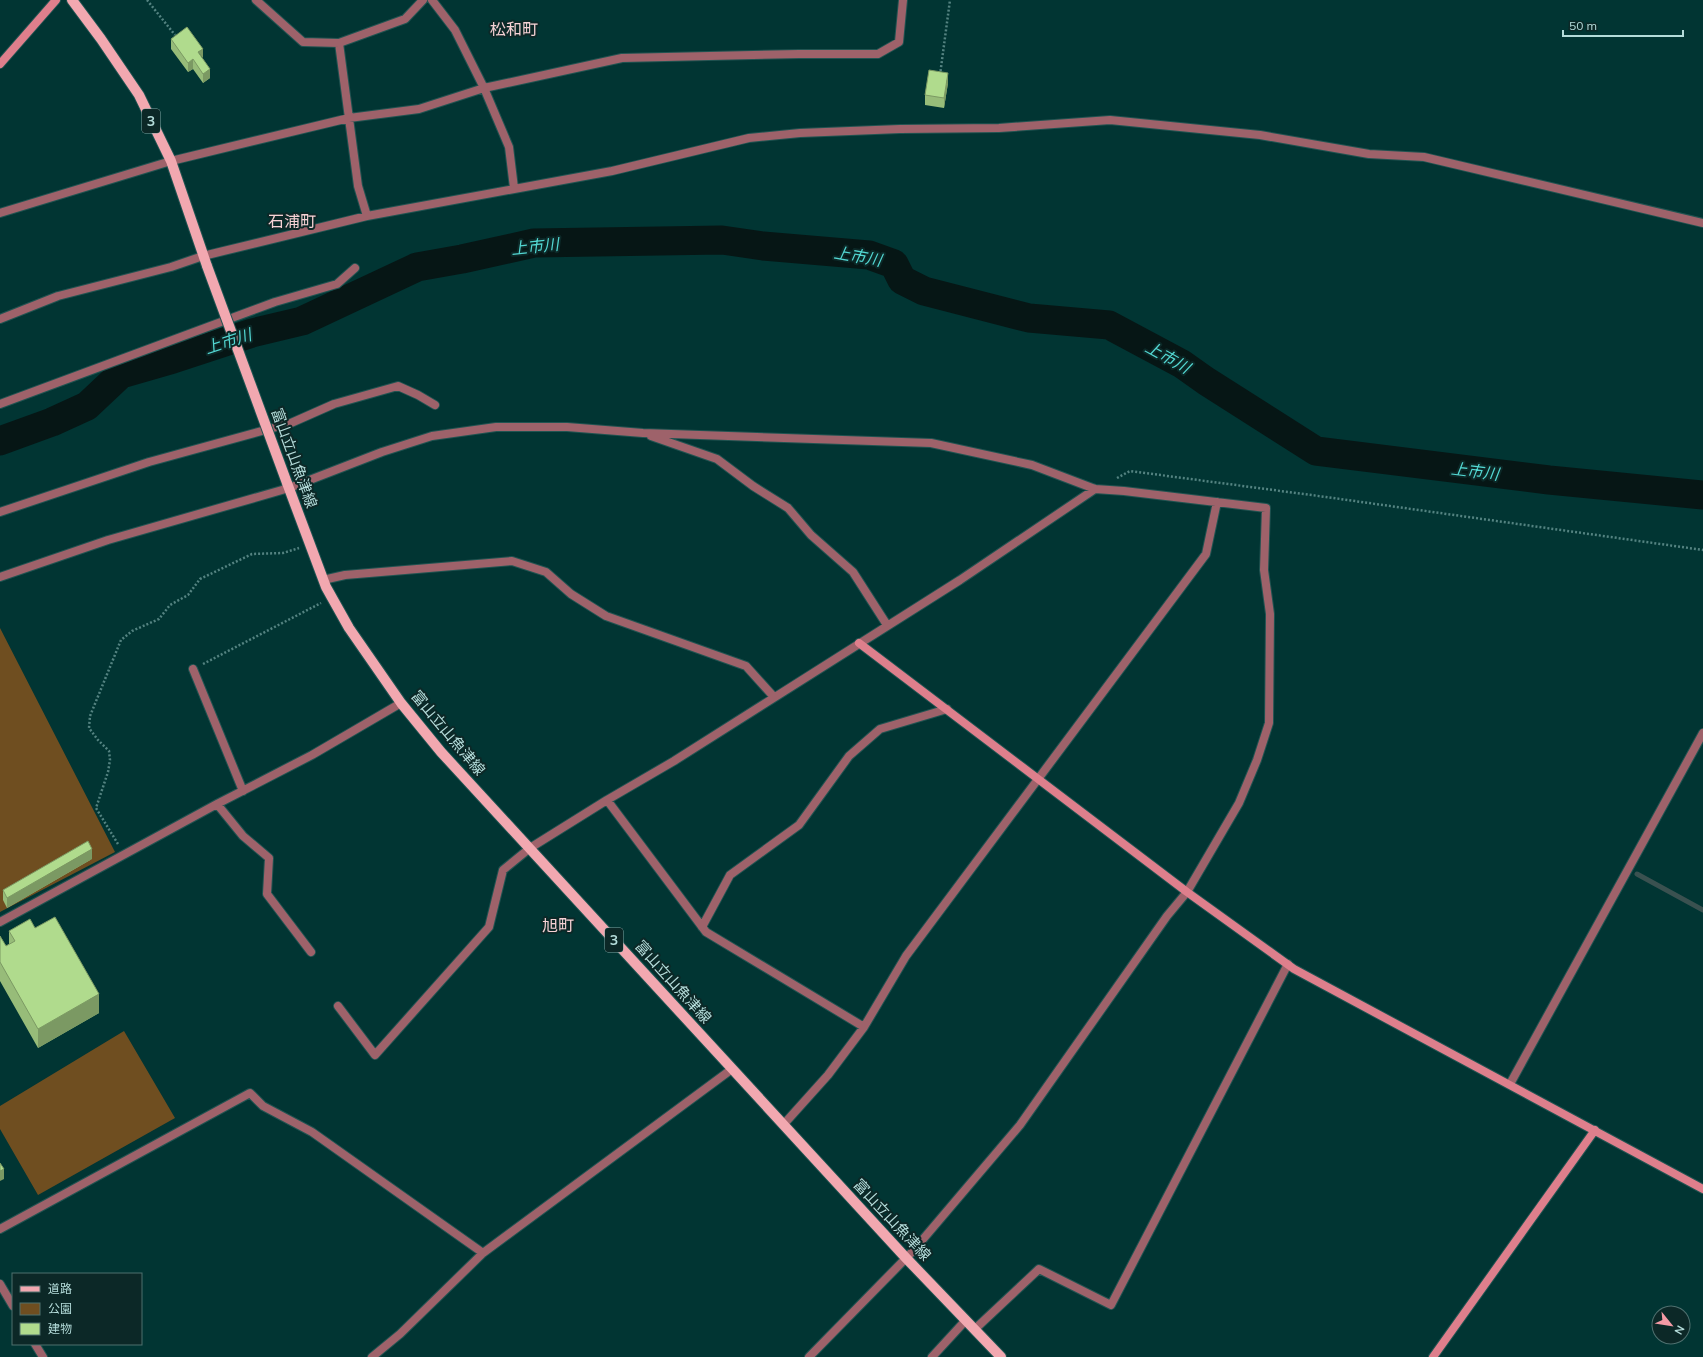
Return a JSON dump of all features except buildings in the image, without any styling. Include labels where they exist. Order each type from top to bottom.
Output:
[{"type":"main road","name":"富山立山魚津線","points":[[72,0],[98,34],[139,95],[171,162],[203,256],[323,580],[349,628],[401,703],[441,752],[906,1258],[1001,1357]]},
{"type":"street","points":[[256,0],[303,42],[339,43],[405,19],[423,0]]},
{"type":"street","points":[[432,0],[455,30],[484,88],[509,147],[514,188]]},
{"type":"street","points":[[0,213],[171,162],[349,118],[419,110],[484,88],[622,58],[799,54],[878,54],[899,42],[903,0]]},
{"type":"street","points":[[0,64],[52,1]]},
{"type":"street","points":[[339,43],[358,186],[367,216]]},
{"type":"street","points":[[0,319],[58,296],[170,267],[203,256],[367,216],[612,171],[749,138],[800,133],[999,128],[1110,120],[1260,135],[1369,154],[1424,157],[1703,223]]},
{"type":"street","points":[[0,404],[276,302],[338,284],[355,268]]},
{"type":"street","points":[[0,512],[149,462],[292,423],[334,404],[398,386],[435,405]]},
{"type":"street","points":[[0,577],[108,540],[288,486],[382,452],[432,436],[496,427],[567,427],[643,433],[931,443],[1032,465],[1095,489],[1124,491],[1266,508],[1264,570],[1270,614],[1269,723],[1258,760],[1239,803],[1187,892],[1167,916],[1020,1125],[906,1258],[809,1357]]},
{"type":"street","points":[[643,433],[717,459],[753,486],[788,508],[810,535],[853,572],[887,625]]},
{"type":"street","points":[[338,1006],[375,1055],[489,927],[503,870],[530,848],[607,800],[674,761],[960,580],[1095,489]]},
{"type":"street","points":[[784,1124],[828,1075],[864,1027],[906,956],[1206,554],[1217,502]]},
{"type":"street","points":[[323,580],[345,575],[512,561],[546,572],[571,594],[606,616],[746,666],[774,697]]},
{"type":"street","points":[[859,643],[1187,892],[1288,964],[1703,1189]]},
{"type":"street","points":[[193,669],[243,791]]},
{"type":"street","points":[[0,922],[217,804],[312,755],[401,703]]},
{"type":"street","points":[[702,927],[730,874],[799,825],[849,756],[880,729],[947,709]]},
{"type":"street","points":[[1510,1084],[1703,733]]},
{"type":"street","points":[[607,800],[706,932],[864,1027]]},
{"type":"street","points":[[217,804],[243,836],[268,858],[267,894],[310,952]]},
{"type":"street","points":[[975,1329],[1039,1269],[1111,1305],[1288,964]]},
{"type":"street","points":[[372,1357],[400,1334],[483,1253],[732,1069]]},
{"type":"street","points":[[0,1229],[250,1093],[264,1106],[312,1132],[483,1253]]},
{"type":"street","points":[[1433,1357],[1595,1130]]},
{"type":"street","points":[[0,1284],[12,1304]]},
{"type":"street","points":[[932,1357],[966,1320]]},
{"type":"street","points":[[36,1345],[43,1357]]},
{"type":"path","points":[[146,0],[175,35]]},
{"type":"path","points":[[940,77],[950,0]]},
{"type":"path","points":[[1116,478],[1130,471],[1703,550]]},
{"type":"path","points":[[124,855],[96,808],[108,772],[110,760],[109,750],[98,740],[89,728],[90,716],[121,640],[132,631],[159,620],[170,605],[188,594],[200,579],[252,554],[283,553],[310,545]]},
{"type":"path","points":[[193,669],[332,598]]},
{"type":"green space","points":[[0,628],[115,852],[0,912]]},
{"type":"green space","points":[[124,1031],[175,1118],[38,1195],[0,1129],[0,1106]]},
{"type":"waterway","name":"上市川","points":[[0,441],[52,422],[87,406],[121,374],[173,359],[252,333],[302,321],[417,267],[462,259],[534,243],[722,240],[763,246],[869,255],[894,264],[902,280],[924,291],[1029,318],[1109,325],[1182,364],[1316,451],[1549,480],[1703,495]]},
{"type":"waterway","points":[[1637,874],[1703,910]]},
{"type":"district","name":"松和町","points":[[514,29]]},
{"type":"district","name":"石浦町","points":[[292,221]]},
{"type":"district","name":"旭町","points":[[558,925]]}]
